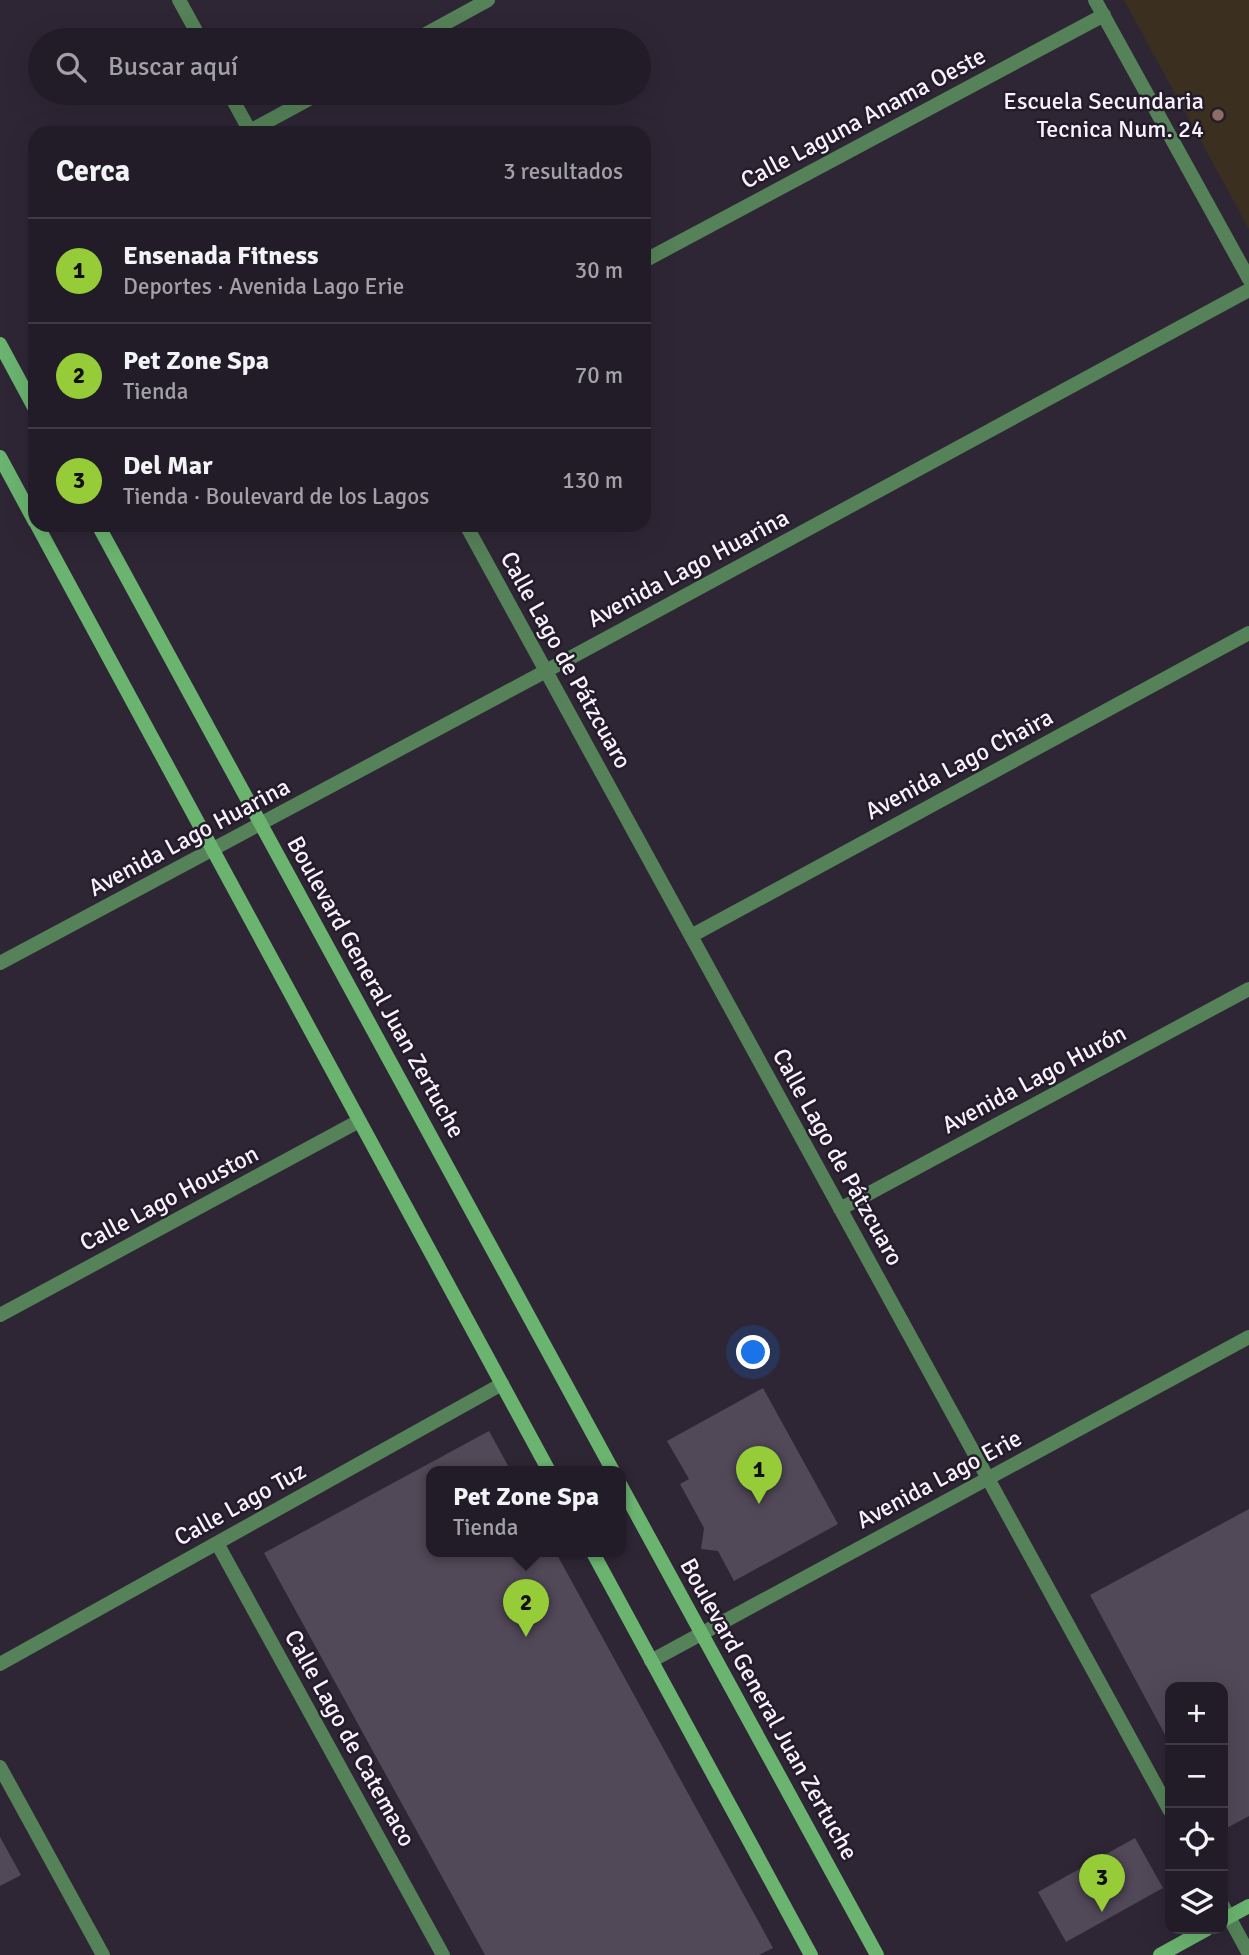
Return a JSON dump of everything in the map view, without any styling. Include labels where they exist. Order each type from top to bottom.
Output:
[{"type":"main road","points":[[0,344],[28,396]]},
{"type":"main road","points":[[0,457],[28,509]]},
{"type":"main road","points":[[40,532],[546,1466]]},
{"type":"main road","name":"Boulevard General Juan Zertuche","points":[[102,532],[610,1466]]},
{"type":"main road","name":"Boulevard General Juan Zertuche","points":[[626,1493],[877,1955]]},
{"type":"main road","points":[[595,1557],[811,1955]]},
{"type":"main road","points":[[1228,1914],[1249,1906]]},
{"type":"main road","points":[[1160,1955],[1198,1934]]},
{"type":"street","points":[[179,0],[194,28]]},
{"type":"street","points":[[437,28],[488,0]]},
{"type":"street","points":[[1095,0],[1249,279]]},
{"type":"street","name":"Calle Laguna Anama Oeste","points":[[651,257],[1104,15]]},
{"type":"street","points":[[236,105],[248,126]]},
{"type":"street","points":[[262,126],[299,105]]},
{"type":"street","name":"Avenida Lago Huarina","points":[[0,963],[1249,290]]},
{"type":"street","name":"Calle Lago de Pátzcuaro","points":[[470,532],[1168,1808]]},
{"type":"street","name":"Avenida Lago Chaira","points":[[691,936],[1249,633]]},
{"type":"street","name":"Avenida Lago Hurón","points":[[840,1209],[1249,989]]},
{"type":"street","name":"Calle Lago Houston","points":[[0,1315],[359,1121]]},
{"type":"street","name":"Avenida Lago Erie","points":[[651,1661],[1249,1337]]},
{"type":"street","name":"Calle Lago Tuz","points":[[0,1664],[502,1384]]},
{"type":"street","name":"Calle Lago de Catemaco","points":[[217,1543],[443,1955]]},
{"type":"street","points":[[0,1767],[103,1955]]},
{"type":"street","points":[[1228,1920],[1249,1954]]},
{"type":"shaded area","name":"Escuela Secundaria Tecnica Num. 24","points":[[1124,0],[1249,0],[1249,229]]},
{"type":"building","points":[[763,1388],[838,1524],[734,1581],[718,1551],[701,1549],[704,1528],[680,1484],[689,1479],[667,1441]]},
{"type":"building","points":[[489,1431],[508,1466],[426,1466],[426,1557],[558,1557],[773,1948],[759,1955],[485,1955],[264,1553]]},
{"type":"building","points":[[1249,1509],[1249,1816],[1228,1827],[1228,1682],[1165,1682],[1165,1735],[1090,1595]]},
{"type":"building","points":[[0,1837],[21,1875],[0,1886]]},
{"type":"building","points":[[1135,1838],[1163,1888],[1066,1942],[1038,1892]]},
{"type":"place","name":"Escuela Secundaria Tecnica Num. 24","points":[[1218,115]]},
{"type":"place","name":"Ensenada Fitness","points":[[759,1504]]},
{"type":"place","name":"Pet Zone Spa","points":[[526,1637]]},
{"type":"place","name":"Del Mar","points":[[1102,1912]]}]
